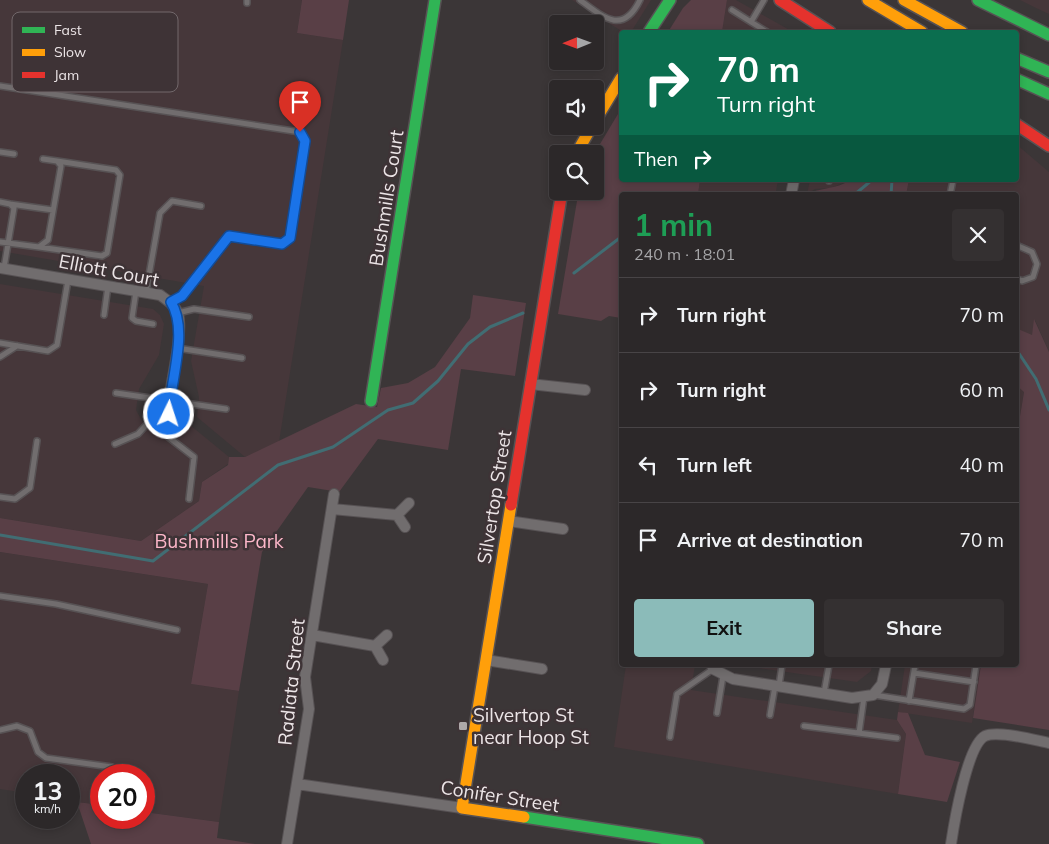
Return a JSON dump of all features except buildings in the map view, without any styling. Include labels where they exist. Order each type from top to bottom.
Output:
[{"type":"main road","name":"Bushmills Court","points":[[371,401],[435,0]]},
{"type":"main road","points":[[650,30],[670,0]]},
{"type":"main road","points":[[780,0],[826,30]]},
{"type":"main road","points":[[868,0],[919,30]]},
{"type":"main road","points":[[904,0],[958,30]]},
{"type":"main road","points":[[978,0],[1049,36]]},
{"type":"main road","points":[[1019,59],[1049,72]]},
{"type":"main road","points":[[1019,80],[1049,94]]},
{"type":"main road","points":[[604,106],[619,81]]},
{"type":"main road","points":[[1019,126],[1049,146]]},
{"type":"main road","name":"Silvertop Street","points":[[462,808],[561,200]]},
{"type":"main road","name":"Conifer Street","points":[[462,808],[698,844]]},
{"type":"street","name":"Elliott Court","points":[[2,268],[160,295],[171,302],[178,313]]},
{"type":"street","points":[[169,400],[180,328],[178,313]]},
{"type":"street","points":[[530,384],[585,390]]},
{"type":"street","name":"Radiata Street","points":[[287,844],[310,708],[305,677],[334,494]]},
{"type":"street","points":[[397,515],[409,503]]},
{"type":"street","points":[[332,509],[397,515]]},
{"type":"street","points":[[397,515],[405,527]]},
{"type":"street","points":[[508,521],[563,529]]},
{"type":"street","points":[[312,635],[375,646]]},
{"type":"street","points":[[375,646],[387,635]]},
{"type":"street","points":[[375,646],[383,660]]},
{"type":"street","points":[[486,660],[542,669]]},
{"type":"street","points":[[712,667],[723,676],[777,686],[824,693],[869,696],[882,684],[886,667]]},
{"type":"street","points":[[951,844],[957,804],[976,743],[985,736],[995,734],[1049,743]]},
{"type":"street","name":"Conifer Street","points":[[297,784],[462,808]]},
{"type":"lane","points":[[580,0],[614,22],[632,16],[640,0]]},
{"type":"lane","points":[[751,22],[764,0]]},
{"type":"lane","points":[[732,10],[764,30]]},
{"type":"lane","points":[[39,92],[300,132],[305,141],[290,238],[282,244],[229,236],[182,296],[171,302]]},
{"type":"lane","points":[[0,152],[14,154]]},
{"type":"lane","points":[[0,242],[102,256],[107,252],[120,175],[116,170],[43,158]]},
{"type":"lane","points":[[39,247],[48,240],[61,166],[57,161]]},
{"type":"lane","points":[[0,202],[54,210]]},
{"type":"lane","points":[[153,324],[136,321],[132,318],[141,292],[160,213],[172,202],[201,206]]},
{"type":"lane","points":[[2,268],[14,208],[10,204]]},
{"type":"lane","points":[[1019,246],[1032,252],[1037,264],[1033,278],[1022,281],[1019,280]]},
{"type":"lane","points":[[0,343],[48,351],[57,345],[68,280]]},
{"type":"lane","points":[[104,315],[108,286]]},
{"type":"lane","points":[[178,313],[194,309],[249,317]]},
{"type":"lane","points":[[0,357],[18,346]]},
{"type":"lane","points":[[177,348],[242,358]]},
{"type":"lane","points":[[116,393],[226,409]]},
{"type":"lane","points":[[115,444],[138,434],[169,400]]},
{"type":"lane","points":[[169,400],[167,436],[194,457],[189,499]]},
{"type":"lane","points":[[0,496],[15,499],[30,488],[37,441]]},
{"type":"lane","points":[[0,596],[56,604],[177,630]]},
{"type":"lane","points":[[670,737],[677,694],[712,667]]},
{"type":"lane","points":[[770,715],[782,667]]},
{"type":"lane","points":[[824,693],[829,667]]},
{"type":"lane","points":[[909,701],[915,667]]},
{"type":"lane","points":[[859,733],[869,696],[964,709],[970,705],[976,667]]},
{"type":"lane","points":[[914,673],[974,682]]},
{"type":"lane","points":[[717,713],[723,676]]},
{"type":"lane","points":[[0,730],[17,726],[30,731],[38,752],[46,758],[90,764]]},
{"type":"lane","points":[[804,726],[897,738]]},
{"type":"shaded area","points":[[0,0],[302,0],[297,33],[343,40],[279,442],[245,457],[197,417],[199,397],[191,361],[204,286],[0,251]]},
{"type":"shaded area","points":[[572,0],[651,0],[632,30],[620,30],[604,20],[604,15],[596,15]]},
{"type":"shaded area","points":[[727,0],[736,0],[789,30],[722,30]]},
{"type":"shaded area","points":[[1020,0],[1049,0],[1049,14],[1036,8]]},
{"type":"shaded area","points":[[1019,147],[1049,172],[1049,352],[1035,320],[1032,336],[1019,330],[1019,192],[907,192],[909,182],[1019,182]]},
{"type":"shaded area","points":[[700,182],[778,182],[776,191],[698,192]]},
{"type":"shaded area","points":[[810,182],[845,182],[831,188],[815,189],[807,192]]},
{"type":"shaded area","points":[[0,284],[153,309],[160,315],[164,324],[159,355],[139,389],[136,410],[143,423],[154,429],[176,432],[190,425],[229,457],[228,464],[202,482],[199,501],[141,541],[0,518]]},
{"type":"shaded area","points":[[1019,387],[1024,391],[1019,422]]},
{"type":"shaded area","points":[[0,552],[208,584],[191,684],[239,691],[219,822],[155,813],[155,764],[90,764],[90,804],[80,802],[80,764],[15,764],[15,791],[0,789]]},
{"type":"shaded area","points":[[626,667],[695,667],[691,690],[897,720],[906,734],[898,794],[614,747]]},
{"type":"shaded area","points":[[752,667],[872,667],[871,671],[857,682]]},
{"type":"shaded area","points":[[905,667],[981,667],[972,723],[898,712]]},
{"type":"green space","points":[[302,0],[349,0],[343,40],[297,33]]},
{"type":"green space","points":[[691,0],[727,0],[722,30],[669,30],[683,8]]},
{"type":"green space","points":[[619,112],[619,182],[700,182],[698,192],[619,192],[619,318],[609,316],[601,321],[558,314],[577,200],[604,200],[604,145],[599,145]]},
{"type":"green space","points":[[909,182],[907,192],[810,192],[845,183]]},
{"type":"green space","name":"Bushmills Park","points":[[473,295],[526,303],[515,376],[461,369],[448,450],[378,439],[339,492],[308,487],[262,552],[239,691],[191,684],[208,584],[0,552],[0,518],[141,541],[199,501],[202,482],[228,465],[229,457],[245,457],[356,404],[377,407],[381,388],[408,383],[435,367],[470,318]]},
{"type":"green space","points":[[1034,319],[1049,352],[1049,730],[973,718],[981,667],[1019,667],[1019,422],[1024,392],[1019,388],[1019,329],[1032,335]]},
{"type":"green space","points":[[898,712],[908,713],[925,755],[960,762],[947,802],[898,794],[906,734],[897,720]]},
{"type":"green space","points":[[80,802],[90,804],[90,829],[155,829],[155,813],[219,822],[217,838],[255,844],[91,844],[80,811]]},
{"type":"waterway","points":[[858,192],[870,182]]},
{"type":"waterway","points":[[891,192],[892,182]]},
{"type":"waterway","points":[[574,273],[619,239]]},
{"type":"waterway","points":[[0,535],[153,561],[278,465],[333,447],[388,410],[413,403],[438,381],[468,344],[490,327],[523,313]]},
{"type":"waterway","points":[[1019,354],[1036,379],[1049,410]]},
{"type":"traffic: fast","points":[[371,401],[435,0]]},
{"type":"traffic: fast","points":[[650,30],[670,0]]},
{"type":"traffic: fast","points":[[978,0],[1049,35]]},
{"type":"traffic: fast","points":[[1019,59],[1049,72]]},
{"type":"traffic: fast","points":[[1019,80],[1049,94]]},
{"type":"traffic: fast","points":[[524,817],[698,844]]},
{"type":"traffic: slow","points":[[868,0],[919,30]]},
{"type":"traffic: slow","points":[[904,0],[958,30]]},
{"type":"traffic: slow","points":[[604,106],[619,81]]},
{"type":"traffic: slow","points":[[581,145],[587,135]]},
{"type":"traffic: slow","points":[[511,505],[462,808],[524,817]]},
{"type":"traffic: jam","points":[[780,0],[827,30]]},
{"type":"traffic: jam","points":[[1019,126],[1049,146]]},
{"type":"traffic: jam","points":[[511,505],[561,200]]},
{"type":"place","name":"Silvertop St near Hoop St","points":[[463,726]]},
{"type":"route","points":[[169,414],[169,400],[180,328],[178,313],[171,302],[182,296],[229,236],[282,244],[290,238],[305,141],[300,132]]}]
